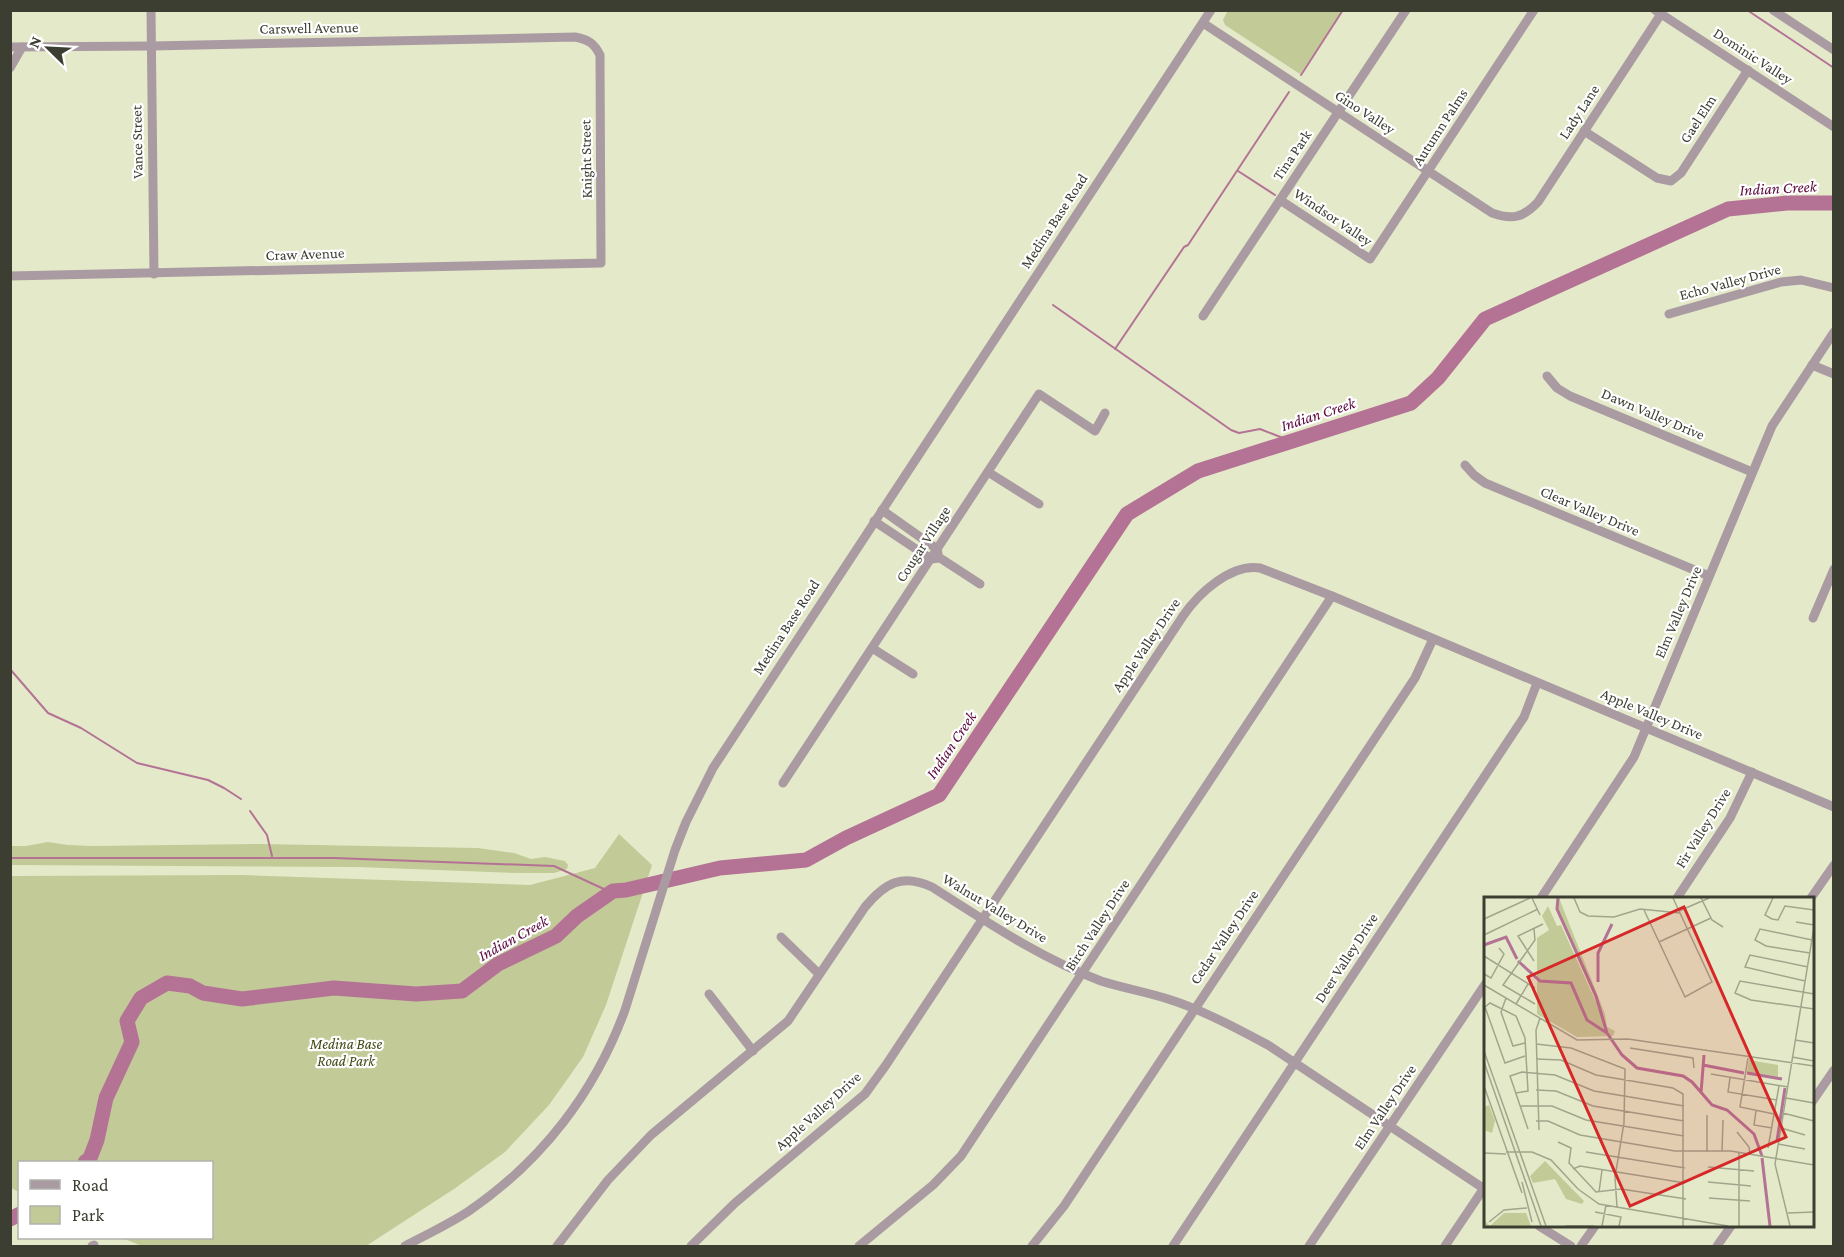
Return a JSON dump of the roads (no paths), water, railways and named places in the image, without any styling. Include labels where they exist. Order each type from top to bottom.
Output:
[{"type":"street","name":"Vance Street","points":[[151,10],[154,274]]},
{"type":"street","name":"Medina Base Road","points":[[405,1246],[469,1211],[498,1189],[542,1148],[570,1115],[590,1085],[616,1034],[634,986],[670,865],[686,822],[713,768],[1211,10]]},
{"type":"street","name":"Tina Park","points":[[1203,316],[1406,10]]},
{"type":"street","name":"Autumn Palms","points":[[1370,259],[1534,10]]},
{"type":"street","points":[[1773,11],[1833,50]]},
{"type":"street","name":"Dominic Valley","points":[[1658,12],[1833,126]]},
{"type":"street","name":"Lady Lane","points":[[1514,217],[1525,213],[1538,202],[1658,12]]},
{"type":"street","name":"Gino Valley","points":[[1203,23],[1492,213],[1506,218],[1514,217]]},
{"type":"street","name":"Carswell Avenue","points":[[10,47],[575,37],[593,43],[600,55]]},
{"type":"street","points":[[10,68],[22,47]]},
{"type":"street","name":"Knight Street","points":[[600,55],[601,263]]},
{"type":"street","name":"Gael Elm","points":[[1584,130],[1657,178],[1671,181],[1681,173],[1748,70]]},
{"type":"street","name":"Windsor Valley","points":[[1280,200],[1370,259]]},
{"type":"street","name":"Craw Avenue","points":[[10,276],[601,263]]},
{"type":"street","name":"Echo Valley Drive","points":[[1669,314],[1780,282],[1800,280],[1833,288]]},
{"type":"street","name":"Elm Valley Drive","points":[[1543,897],[1630,764],[1772,426],[1833,332]]},
{"type":"street","points":[[1812,365],[1833,374]]},
{"type":"street","name":"Dawn Valley Drive","points":[[1547,376],[1557,388],[1570,396],[1752,471]]},
{"type":"street","name":"Cougar Village","points":[[783,783],[936,555],[988,471],[1040,394],[1095,431],[1105,413]]},
{"type":"street","name":"Clear Valley Drive","points":[[1465,465],[1474,476],[1485,483],[1709,576]]},
{"type":"street","points":[[988,471],[1039,504]]},
{"type":"street","points":[[882,510],[936,555]]},
{"type":"street","points":[[874,521],[936,555],[980,584]]},
{"type":"street","name":"Apple Valley Drive","points":[[691,1246],[735,1203],[865,1094],[1195,599],[1237,570],[1251,566],[1260,568],[1332,596],[1833,807]]},
{"type":"street","points":[[1813,618],[1833,569]]},
{"type":"street","name":"Birch Valley Drive","points":[[859,1246],[933,1185],[961,1156],[1332,596]]},
{"type":"street","name":"Cedar Valley Drive","points":[[1032,1246],[1064,1206],[1415,678],[1433,639]]},
{"type":"street","points":[[872,648],[912,674]]},
{"type":"street","name":"Deer Valley Drive","points":[[1173,1246],[1524,717],[1537,683]]},
{"type":"street","name":"Fir Valley Drive","points":[[1678,897],[1730,818],[1752,772]]},
{"type":"street","points":[[1812,897],[1833,865]]},
{"type":"street","name":"Walnut Valley Drive","points":[[557,1246],[608,1180],[644,1142],[788,1021],[865,906],[885,887],[908,879],[920,881],[1024,945],[1083,973],[1196,1009],[1246,1033],[1484,1187]]},
{"type":"street","points":[[781,937],[819,974]]},
{"type":"street","name":"Elm Valley Drive","points":[[1309,1246],[1484,985]]},
{"type":"street","points":[[709,994],[753,1051]]},
{"type":"street","points":[[1814,1099],[1833,1070]]},
{"type":"street","points":[[1444,1246],[1484,1189]]},
{"type":"street","points":[[1541,1227],[1571,1246]]},
{"type":"street","points":[[1581,1246],[1594,1227]]},
{"type":"street","points":[[1717,1246],[1730,1227]]},
{"type":"waterway","points":[[1301,75],[1343,10]]},
{"type":"waterway","points":[[1747,10],[1834,68]]},
{"type":"waterway","points":[[1115,349],[1184,247],[1188,245],[1289,92]]},
{"type":"waterway","points":[[1238,171],[1275,195]]},
{"type":"waterway","name":"Indian Creek","points":[[86,1161],[90,1158],[97,1140],[106,1098],[132,1042],[127,1021],[141,998],[167,983],[190,986],[203,993],[242,999],[334,988],[416,994],[462,991],[498,964],[556,936],[577,916],[613,891],[720,868],[806,860],[846,838],[939,795],[1127,514],[1198,471],[1411,403],[1438,378],[1485,319],[1728,209],[1787,203],[1834,203]]},
{"type":"waterway","points":[[1053,305],[1231,430],[1239,433],[1260,429],[1293,442]]},
{"type":"waterway","points":[[10,669],[48,713],[81,728],[137,763],[208,780],[241,799]]},
{"type":"waterway","points":[[250,811],[267,835],[272,856]]},
{"type":"waterway","points":[[10,858],[334,858],[554,866],[606,890],[613,891]]},
{"type":"waterway","name":"Indian Creek","points":[[10,1219],[18,1215]]},
{"type":"park label","name":"Medina Base Road Park","points":[[346,1052]]}]
